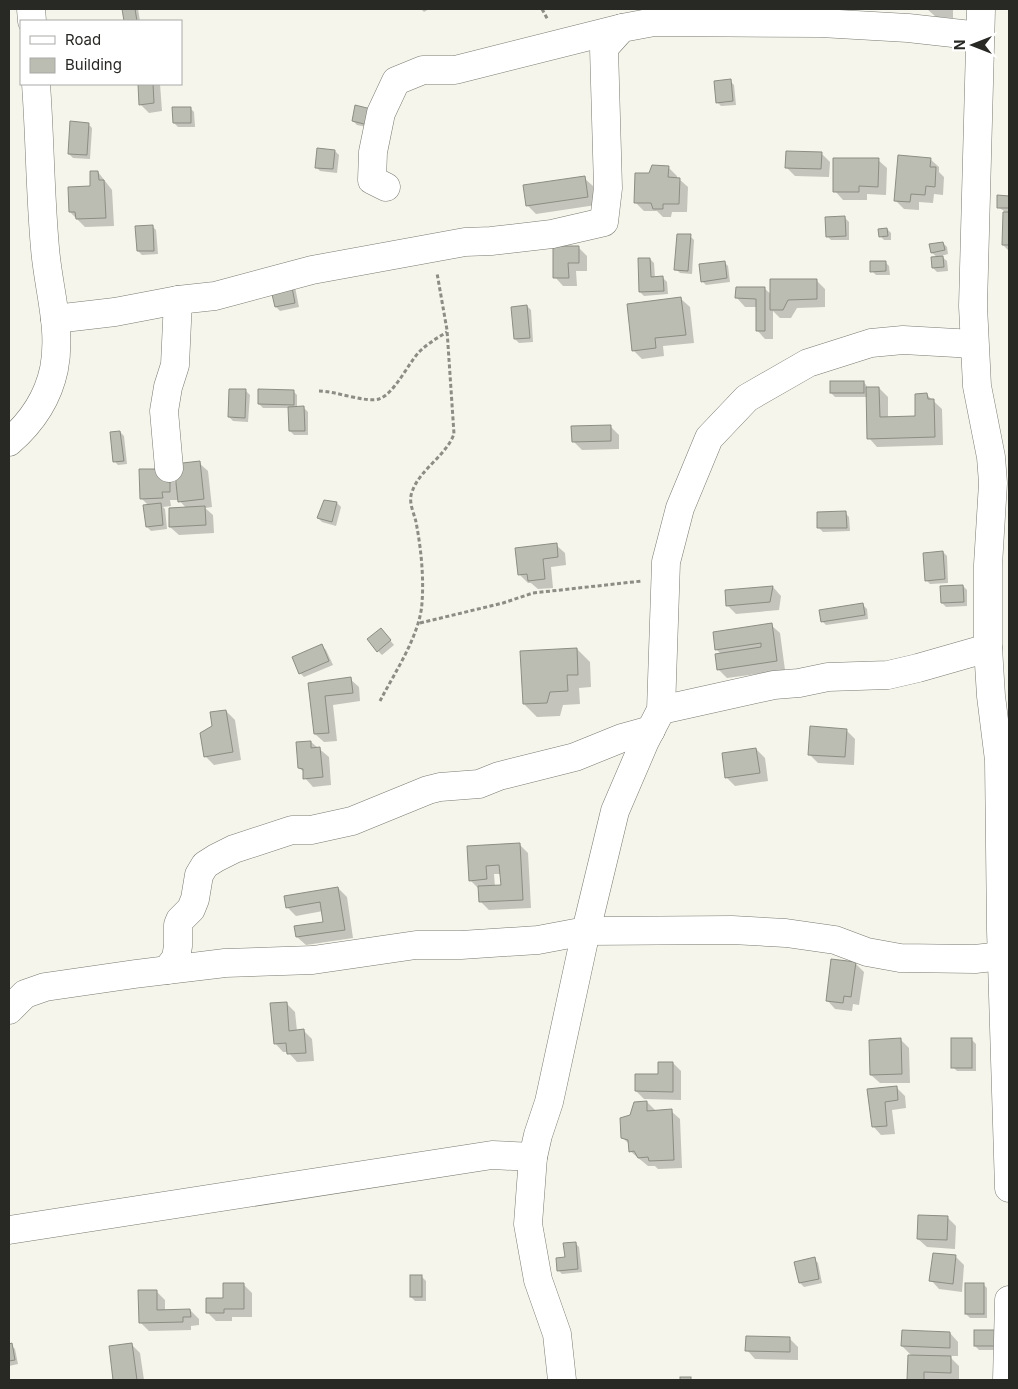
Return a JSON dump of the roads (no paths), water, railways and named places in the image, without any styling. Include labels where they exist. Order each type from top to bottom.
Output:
[{"type":"street","points":[[981,9],[973,306],[977,386],[990,449],[994,483],[988,565],[995,631],[991,696],[999,760],[1005,842],[1004,960],[1009,1188]]},
{"type":"street","points":[[386,187],[372,180],[373,152],[381,113],[396,81],[423,70],[455,70],[622,28],[654,22],[736,24],[784,22],[881,26],[980,36]]},
{"type":"street","points":[[55,319],[115,312],[178,300],[215,296],[312,270],[465,242],[552,234],[604,222],[608,188],[604,48],[622,28]]},
{"type":"street","points":[[9,442],[36,414],[49,389],[54,368],[55,319],[45,249],[36,85]]},
{"type":"street","points":[[168,468],[164,411],[165,398],[176,359],[178,300]]},
{"type":"street","points":[[562,1380],[557,1334],[538,1280],[528,1224],[533,1157],[549,1102],[586,931],[615,811],[656,720],[666,562],[680,508],[709,438],[747,398],[808,363],[871,343],[903,340],[974,344]]},
{"type":"street","points":[[167,970],[176,958],[178,925],[191,908],[195,899],[199,875],[205,865],[234,849],[292,830],[312,830],[352,821],[428,790],[440,787],[479,784],[499,776],[575,758],[622,738],[656,720],[774,685],[799,683],[828,677],[888,675],[918,668],[995,631]]},
{"type":"street","points":[[9,1010],[25,994],[46,987],[167,970],[225,963],[313,960],[416,945],[461,945],[538,940],[586,931],[732,930],[768,932],[835,940],[867,952],[900,958],[1004,960]]},
{"type":"street","points":[[9,1230],[492,1155],[533,1157]]},
{"type":"street","points":[[1008,1377],[1009,1300]]}]
